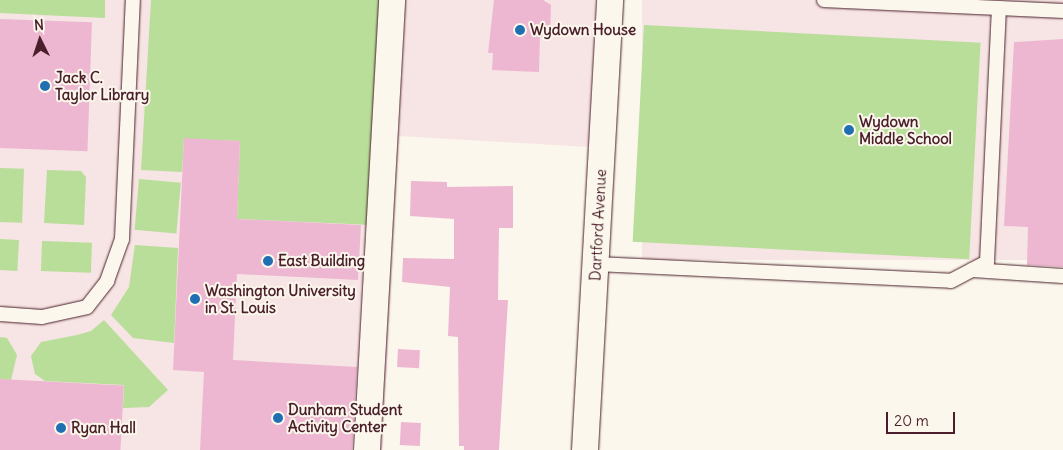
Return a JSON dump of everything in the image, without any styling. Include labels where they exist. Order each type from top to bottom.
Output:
[{"type":"street","points":[[367,450],[392,0]]},
{"type":"street","name":"Dartford Avenue","points":[[586,450],[610,0]]},
{"type":"lane","points":[[0,314],[42,317],[87,307],[107,281],[122,239],[133,0]]},
{"type":"lane","points":[[824,0],[1063,11]]},
{"type":"lane","points":[[596,264],[951,281],[987,262],[1000,8]]},
{"type":"lane","points":[[972,270],[1063,276]]},
{"type":"shaded area","name":"Washington University in St. Louis","points":[[0,0],[596,0],[589,147],[399,136],[382,450],[0,450]]},
{"type":"shaded area","name":"Wydown Middle School","points":[[642,0],[1063,0],[1063,260],[642,260]]},
{"type":"green space","points":[[0,0],[105,0],[105,18],[0,13]]},
{"type":"green space","points":[[151,0],[385,0],[372,225],[237,219],[240,141],[184,139],[182,172],[141,170]]},
{"type":"green space","name":"Wydown Middle School","points":[[644,25],[981,43],[969,259],[633,242]]},
{"type":"green space","points":[[0,168],[24,169],[22,223],[0,222]]},
{"type":"green space","points":[[47,170],[81,171],[86,177],[84,225],[44,223]]},
{"type":"green space","points":[[139,179],[181,183],[176,233],[135,230]]},
{"type":"green space","points":[[0,239],[19,240],[17,271],[0,270]]},
{"type":"green space","points":[[42,241],[92,243],[91,273],[41,271]]},
{"type":"green space","points":[[135,245],[178,248],[174,343],[133,338],[111,315],[129,287]]},
{"type":"green space","points":[[104,320],[168,390],[149,407],[123,408],[124,385],[45,381],[35,374],[31,356],[41,342],[91,331]]},
{"type":"green space","points":[[0,337],[7,338],[17,355],[11,380],[0,379]]},
{"type":"building","name":"Wydown House","points":[[494,0],[543,0],[551,5],[550,37],[540,37],[539,72],[492,70],[493,53],[488,53]]},
{"type":"building","name":"Jack C. Taylor Library","points":[[0,19],[92,22],[87,151],[0,148]]},
{"type":"building","points":[[1063,39],[1063,267],[1027,265],[1028,227],[1004,226],[1014,42]]},
{"type":"building","name":"East Building","points":[[184,138],[240,141],[237,219],[361,225],[358,280],[237,274],[233,360],[357,367],[352,450],[200,450],[204,372],[173,370]]},
{"type":"building","points":[[411,181],[447,182],[447,187],[513,186],[513,228],[499,228],[498,300],[508,300],[499,450],[464,450],[464,446],[459,446],[458,337],[448,336],[450,287],[402,282],[403,258],[454,259],[454,219],[410,216]]},
{"type":"building","points":[[398,349],[420,350],[419,368],[397,367]]},
{"type":"building","name":"Ryan Hall","points":[[0,379],[124,385],[120,450],[0,450]]},
{"type":"building","points":[[401,422],[421,423],[420,446],[400,445]]},
{"type":"place","name":"Wydown House","points":[[520,30]]},
{"type":"place","name":"Jack C. Taylor Library","points":[[45,86]]},
{"type":"place","name":"Wydown Middle School","points":[[849,130]]},
{"type":"place","name":"East Building","points":[[268,261]]},
{"type":"place","name":"Washington University in St. Louis","points":[[195,299]]},
{"type":"place","name":"Dunham Student Activity Center","points":[[278,418]]},
{"type":"place","name":"Ryan Hall","points":[[61,428]]}]
